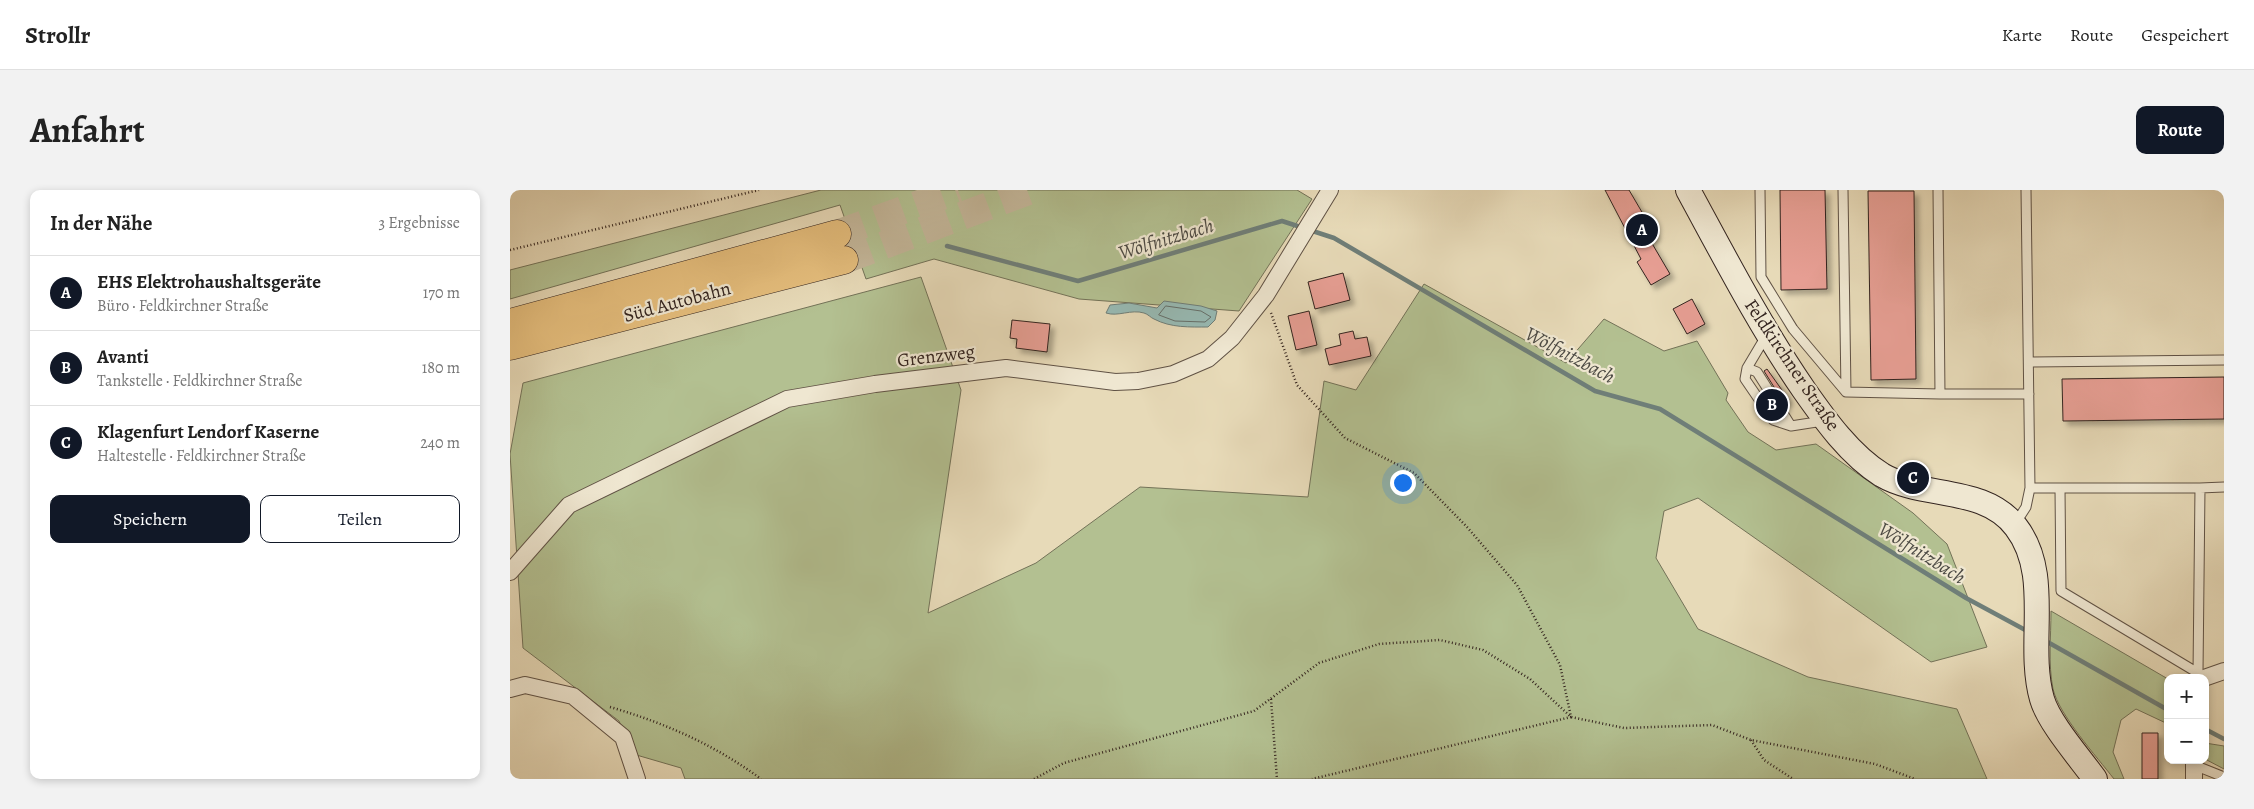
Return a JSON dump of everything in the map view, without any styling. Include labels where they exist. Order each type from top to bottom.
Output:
[{"type":"highway","name":"Süd Autobahn","points":[[510,323],[840,247],[510,346]]},
{"type":"street","name":"Feldkirchner Straße","points":[[1688,190],[1767,334],[1826,420],[1862,460],[1882,475],[1908,487],[1967,497],[1993,507],[2014,525],[2029,545],[2034,570],[2036,600],[2036,655],[2039,685],[2043,701],[2095,779]]},
{"type":"street","name":"Grenzweg","points":[[510,572],[569,505],[787,399],[875,384],[1006,368],[1115,382],[1138,381],[1173,374],[1208,359],[1232,338],[1266,295],[1316,216],[1327,191]]},
{"type":"street","points":[[2209,674],[2224,671]]},
{"type":"street","points":[[510,689],[525,686],[577,698],[623,737],[637,779]]},
{"type":"lane","points":[[1760,190],[1761,277],[1793,329],[1846,392],[2029,394]]},
{"type":"lane","points":[[1843,190],[1846,392]]},
{"type":"lane","points":[[1938,190],[1940,394]]},
{"type":"lane","points":[[2014,525],[2026,507],[2030,488],[2026,190]]},
{"type":"lane","points":[[1767,334],[1747,368],[1745,380],[1773,420],[1791,426],[1826,420]]},
{"type":"lane","points":[[2029,362],[2224,360]]},
{"type":"lane","points":[[1747,368],[1757,372],[1791,426]]},
{"type":"lane","points":[[2030,488],[2224,487]]},
{"type":"lane","points":[[2060,488],[2061,591],[2199,674]]},
{"type":"lane","points":[[2200,488],[2202,674]]},
{"type":"lane","points":[[2194,768],[2222,776]]},
{"type":"path","points":[[510,250],[759,190]]},
{"type":"path","points":[[1266,295],[1276,331],[1297,385],[1345,438],[1414,473],[1467,527],[1517,585],[1560,665],[1571,717]]},
{"type":"path","points":[[1034,779],[1064,763],[1254,711],[1319,663],[1380,644],[1440,640],[1483,650],[1530,679],[1571,717]]},
{"type":"path","points":[[577,698],[640,715],[682,731],[719,751],[761,779]]},
{"type":"path","points":[[1271,699],[1278,779]]},
{"type":"path","points":[[1312,779],[1571,717],[1624,728],[1712,725],[1751,740],[1875,764],[1915,779]]},
{"type":"path","points":[[1751,740],[1764,760],[1793,779]]},
{"type":"green space","points":[[821,190],[1297,190],[1312,199],[1239,311],[1079,299],[934,259],[866,279],[840,205],[510,299],[510,270]]},
{"type":"green space","points":[[921,277],[961,390],[928,613],[1036,563],[1140,487],[1308,497],[1324,381],[1356,390],[1424,284],[1566,363],[1604,319],[1664,351],[1697,341],[1728,393],[1726,400],[1748,432],[1776,450],[1816,444],[1913,513],[1947,544],[1987,647],[1931,662],[1698,498],[1664,511],[1656,558],[1698,629],[1808,677],[1957,709],[1987,779],[685,779],[681,768],[633,754],[619,721],[523,648],[510,454],[523,383]]},
{"type":"green space","points":[[2051,611],[2164,677],[2164,722],[2136,709],[2121,720],[2113,752],[2124,779],[2114,779],[2079,736],[2063,711],[2053,689],[2050,650]]},
{"type":"green space","points":[[2209,744],[2224,746],[2224,769],[2209,761]]},
{"type":"water","points":[[1164,301],[1201,306],[1217,311],[1215,320],[1208,327],[1187,327],[1160,322],[1139,312],[1106,313],[1110,305],[1129,303],[1157,308]]},
{"type":"building","points":[[1605,190],[1629,190],[1656,236],[1650,240],[1670,274],[1651,285],[1637,262],[1641,259]]},
{"type":"building","points":[[1780,190],[1825,190],[1827,289],[1781,290]]},
{"type":"building","points":[[1868,191],[1914,191],[1916,379],[1871,380]]},
{"type":"building","points":[[1343,273],[1350,300],[1315,309],[1308,282]]},
{"type":"building","points":[[1692,299],[1705,324],[1687,334],[1673,309]]},
{"type":"building","points":[[1309,311],[1317,345],[1296,350],[1288,316]]},
{"type":"building","points":[[1012,320],[1050,324],[1047,352],[1016,348],[1017,339],[1010,338]]},
{"type":"building","points":[[1353,331],[1355,339],[1367,337],[1371,356],[1329,365],[1325,349],[1341,345],[1339,334]]},
{"type":"building","points":[[1767,369],[1789,400],[1784,403],[1764,371]]},
{"type":"building","points":[[2224,377],[2224,419],[2063,421],[2062,379]]},
{"type":"building","points":[[2142,733],[2158,733],[2158,779],[2142,779]]},
{"type":"waterway","name":"Wölfnitzbach","points":[[947,246],[1078,281],[1282,221],[1334,238],[1595,391],[1660,409],[1966,598],[2029,632]]},
{"type":"waterway","name":"Wölfnitzbach","points":[[2044,640],[2164,708]]},
{"type":"waterway","name":"Wölfnitzbach","points":[[2209,731],[2224,739]]},
{"type":"tunnel","points":[[837,234],[958,190]]},
{"type":"tunnel","points":[[844,260],[1031,190]]},
{"type":"place","name":"EHS Elektrohaushaltsgeräte","points":[[1642,230]]},
{"type":"place","name":"Avanti","points":[[1772,405]]},
{"type":"place","name":"Klagenfurt Lendorf Kaserne","points":[[1913,478]]}]
